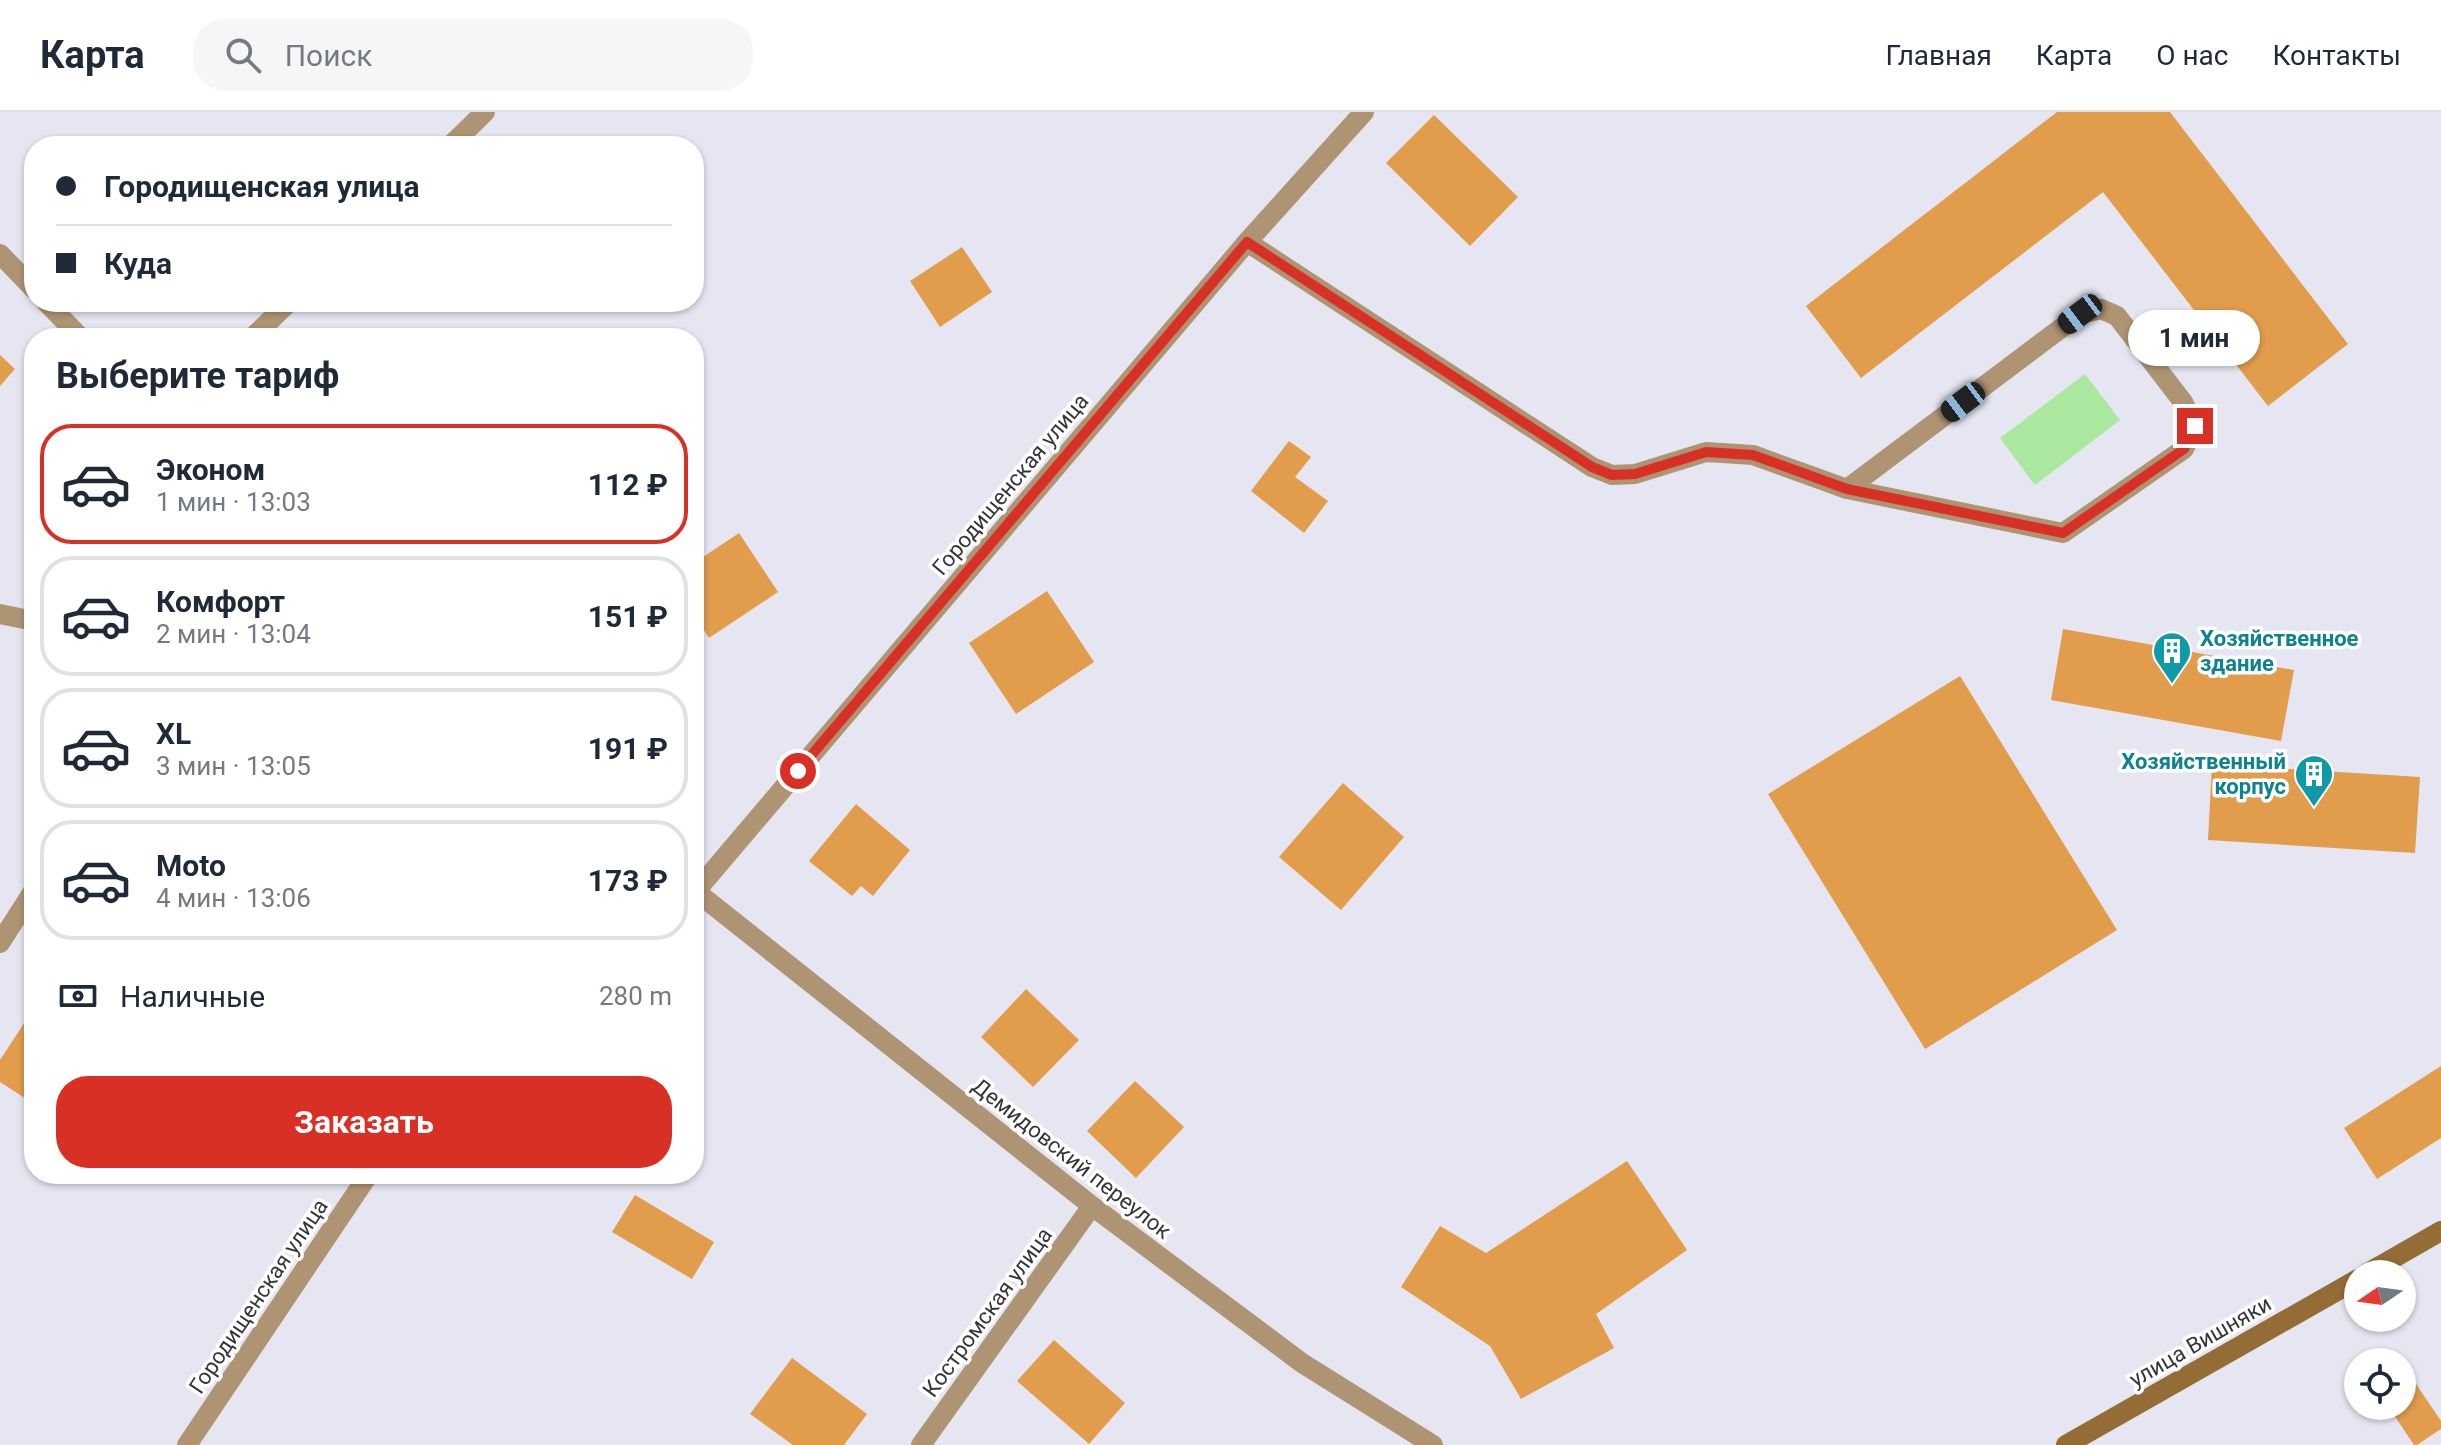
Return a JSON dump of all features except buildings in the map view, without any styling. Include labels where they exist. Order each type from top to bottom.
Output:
[{"type":"street","points":[[460,136],[485,112]]},
{"type":"street","name":"Городищенская улица","points":[[704,879],[1247,242],[1364,112]]},
{"type":"street","points":[[1247,242],[1592,467],[1612,475],[1635,474],[1706,452],[1753,455],[1847,489],[2063,533],[2184,449],[2195,426],[2183,402],[2117,316],[2101,309],[2080,314],[1847,489]]},
{"type":"street","points":[[0,254],[24,279]]},
{"type":"street","points":[[56,312],[71,328]]},
{"type":"street","points":[[262,328],[279,312]]},
{"type":"street","points":[[0,614],[24,619]]},
{"type":"street","name":"Демидовский переулок","points":[[704,897],[1092,1206],[1302,1363],[1433,1445]]},
{"type":"street","points":[[0,943],[24,906]]},
{"type":"street","name":"Городищенская улица","points":[[187,1445],[362,1184]]},
{"type":"street","name":"Костромская улица","points":[[921,1445],[1092,1206]]},
{"type":"street","points":[[2390,1260],[2441,1231]]},
{"type":"street","name":"улица Вишняки","points":[[2066,1445],[2344,1287]]},
{"type":"green space","points":[[2085,374],[2120,420],[2035,485],[2000,438]]},
{"type":"place","name":"Хозяйственное здание","points":[[2172,685]]},
{"type":"place","name":"Хозяйственный корпус","points":[[2314,808]]},
{"type":"route","points":[[798,771],[1247,242],[1592,467],[1612,475],[1635,474],[1706,452],[1753,455],[1847,489],[2063,533],[2184,449],[2195,426]]}]
